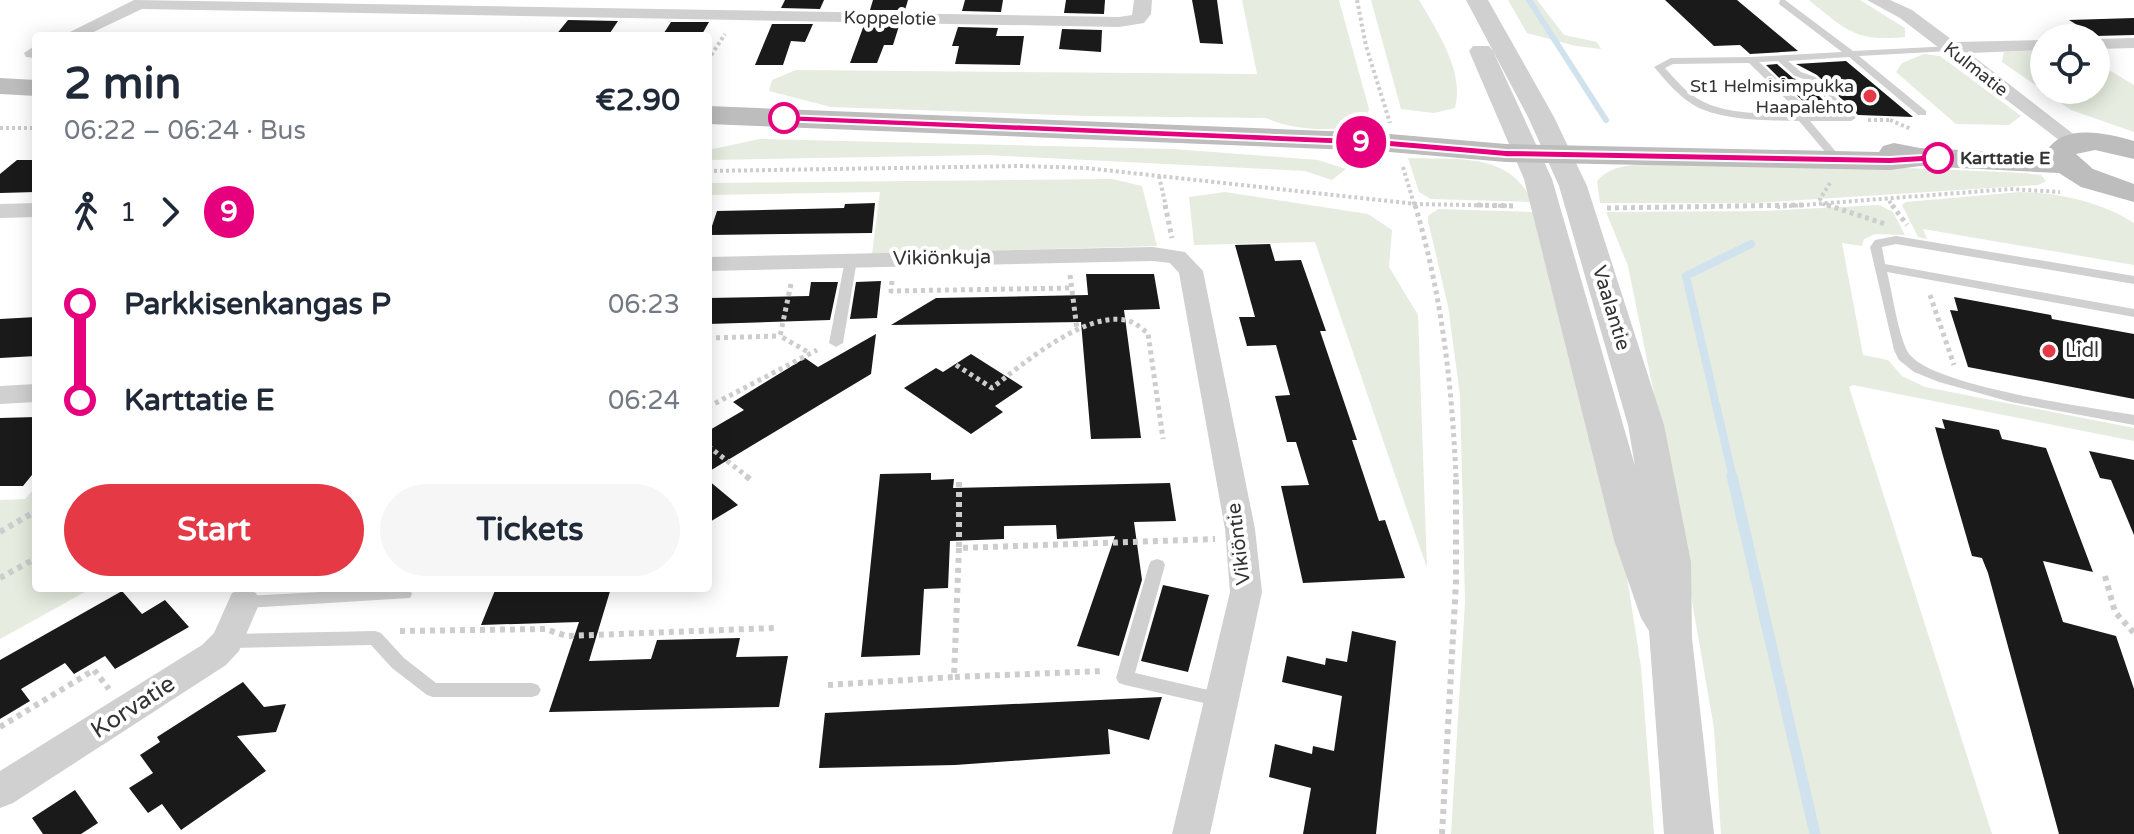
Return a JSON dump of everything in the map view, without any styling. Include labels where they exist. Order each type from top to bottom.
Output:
[{"type":"main road","points":[[0,86],[32,88]]},
{"type":"main road","points":[[712,115],[1390,144],[1830,152],[1890,161],[1920,157],[2069,166],[2090,180],[2134,193]]},
{"type":"main road","points":[[2069,166],[2105,143],[2134,150]]},
{"type":"street","name":"Koppelotie","points":[[144,2],[1119,22],[1138,19],[1142,14],[1143,0]]},
{"type":"street","name":"Vaalantie","points":[[1460,0],[1540,146]]},
{"type":"street","name":"Vaalantie","points":[[1477,0],[1540,146],[1538,179],[1634,540],[1670,638],[1689,834]]},
{"type":"street","name":"Kulmatie","points":[[1876,0],[1906,14],[1949,48],[2069,166]]},
{"type":"street","points":[[80,32],[144,2]]},
{"type":"street","points":[[2110,44],[2134,43]]},
{"type":"street","points":[[1949,48],[2030,45]]},
{"type":"street","points":[[0,211],[32,210]]},
{"type":"street","name":"Vikiönkuja","points":[[712,264],[1153,254],[1177,257]]},
{"type":"street","name":"Vikiöntie","points":[[1177,257],[1191,271],[1240,538],[1246,592],[1191,834]]},
{"type":"street","points":[[0,395],[32,393]]},
{"type":"street","name":"Korvatie","points":[[0,791],[214,655],[227,641],[244,602]]},
{"type":"lane","points":[[1782,2],[1922,113]]},
{"type":"lane","points":[[1851,118],[1818,119],[1736,113],[1704,106],[1685,95],[1659,67],[1671,61],[1751,60],[1949,48]]},
{"type":"lane","points":[[1780,58],[1798,74],[1812,79],[1851,118]]},
{"type":"lane","points":[[1751,60],[1801,108],[1800,116],[1830,152]]},
{"type":"lane","points":[[2134,280],[1896,240],[1879,242],[1876,247],[1903,356],[1922,372],[1970,387],[2134,420]]},
{"type":"lane","points":[[836,343],[851,260]]},
{"type":"lane","points":[[1880,267],[2134,313]]},
{"type":"lane","points":[[1157,565],[1125,678],[1221,700]]},
{"type":"lane","points":[[244,602],[404,594]]},
{"type":"lane","points":[[227,641],[375,638],[398,663],[433,690],[532,690]]},
{"type":"path","points":[[1357,0],[1390,144],[1416,204],[1437,293],[1450,396],[1458,578],[1442,834]]},
{"type":"path","points":[[1851,118],[1907,120]]},
{"type":"path","points":[[0,128],[32,128]]},
{"type":"path","points":[[712,171],[1021,166],[1086,168],[1416,204],[1519,206]]},
{"type":"path","points":[[1605,208],[1767,208],[2010,189],[2069,166]]},
{"type":"path","points":[[1159,176],[1177,257]]},
{"type":"path","points":[[1823,204],[1890,226]]},
{"type":"path","points":[[1068,256],[1077,329]]},
{"type":"path","points":[[895,259],[891,291],[1072,288]]},
{"type":"path","points":[[780,336],[796,262]]},
{"type":"path","points":[[956,365],[992,388],[1044,348],[1077,329],[1127,319],[1140,324],[1148,333],[1163,439]]},
{"type":"path","points":[[712,338],[780,336],[809,352],[712,405]]},
{"type":"path","points":[[712,449],[752,481]]},
{"type":"path","points":[[954,677],[959,482]]},
{"type":"path","points":[[0,532],[32,513]]},
{"type":"path","points":[[959,548],[1240,538]]},
{"type":"path","points":[[0,578],[32,560]]},
{"type":"path","points":[[2105,576],[2115,612],[2134,633]]},
{"type":"path","points":[[404,594],[390,631],[545,629],[567,636],[774,628]]},
{"type":"path","points":[[0,727],[94,670],[126,712]]},
{"type":"path","points":[[828,685],[1111,670],[1125,678]]},
{"type":"shaded area","points":[[1242,0],[1339,0],[1369,109],[1364,124],[1314,129],[1289,126],[1266,118],[1087,116],[831,107],[769,91],[772,80],[796,70],[1257,74]]},
{"type":"shaded area","points":[[1371,0],[1419,0],[1453,66],[1457,94],[1455,108],[1434,113],[1401,109]]},
{"type":"shaded area","points":[[1508,0],[1537,0],[1564,35],[1597,42],[1601,49],[1527,33]]},
{"type":"shaded area","points":[[1809,0],[1860,0],[1905,28],[1905,37],[1874,38],[1852,32]]},
{"type":"shaded area","points":[[2030,51],[2030,81],[2002,62],[2004,52]]},
{"type":"shaded area","points":[[1924,54],[1940,56],[2021,116],[2009,125],[1956,124],[1896,72],[1902,63]]},
{"type":"shaded area","points":[[2110,70],[2134,85],[2134,132],[2071,110],[2062,104],[2110,104]]},
{"type":"shaded area","points":[[760,139],[1173,149],[1318,160],[1346,169],[1332,180],[1305,171],[986,155],[712,160],[712,149]]},
{"type":"shaded area","points":[[1408,158],[1462,159],[1495,166],[1510,174],[1532,202],[1431,199],[1419,192]]},
{"type":"shaded area","points":[[1664,163],[1833,165],[2025,173],[2041,175],[2046,181],[2038,185],[1756,203],[1600,203],[1597,181],[1611,170]]},
{"type":"shaded area","points":[[1112,179],[1142,186],[1157,246],[872,254],[880,192],[712,195],[712,183]]},
{"type":"shaded area","points":[[1225,192],[1368,214],[1392,230],[1389,267],[1418,315],[1427,568],[1315,242],[1194,245],[1189,197]]},
{"type":"shaded area","points":[[2020,192],[2080,200],[2108,209],[2134,223],[2134,265],[1923,229],[1927,239],[1918,237],[1902,205],[1906,202]]},
{"type":"shaded area","points":[[1879,205],[1893,212],[1905,235],[1875,234],[1864,239],[1862,246],[1842,243],[1863,355],[1888,360],[1902,376],[1925,387],[2134,428],[2134,441],[1853,385],[1849,387],[1992,834],[1721,834],[1714,728],[1668,463],[1628,266],[1606,212],[1765,211]]},
{"type":"shaded area","points":[[1438,209],[1533,212],[1621,538],[1641,667],[1654,834],[1451,834],[1465,602],[1460,395],[1448,306],[1428,221],[1428,216]]},
{"type":"shaded area","points":[[32,491],[32,592],[85,592],[0,639],[0,500],[25,499]]},
{"type":"building","points":[[785,0],[824,0],[820,9],[781,8]]},
{"type":"building","points":[[873,0],[908,0],[905,10],[870,10]]},
{"type":"building","points":[[965,0],[1003,0],[1001,12],[962,11]]},
{"type":"building","points":[[1066,0],[1105,0],[1104,14],[1064,13]]},
{"type":"building","points":[[1192,0],[1217,0],[1223,44],[1200,43]]},
{"type":"building","points":[[1665,0],[1737,0],[1798,51],[1750,54],[1740,45],[1714,46]]},
{"type":"building","points":[[2134,18],[2134,35],[2110,36],[2110,24],[2076,24],[2069,20]]},
{"type":"building","points":[[568,20],[618,21],[611,32],[558,32]]},
{"type":"building","points":[[671,22],[709,22],[703,32],[665,32]]},
{"type":"building","points":[[772,24],[813,24],[805,42],[791,41],[783,65],[755,65]]},
{"type":"building","points":[[864,25],[899,26],[893,45],[884,45],[877,63],[850,63]]},
{"type":"building","points":[[958,27],[998,28],[996,36],[1024,36],[1020,65],[955,64],[959,46],[952,46]]},
{"type":"building","points":[[1062,29],[1102,30],[1101,52],[1059,49]]},
{"type":"building","points":[[1846,61],[1913,117],[1858,115],[1817,75],[1796,64]]},
{"type":"building","points":[[1777,64],[1793,78],[1807,84],[1835,112],[1814,112],[1766,65]]},
{"type":"building","points":[[17,160],[32,160],[32,192],[0,193],[0,174]]},
{"type":"building","points":[[875,203],[872,233],[712,235],[717,211],[844,208],[845,204]]},
{"type":"building","points":[[1270,244],[1275,261],[1301,260],[1326,331],[1320,331],[1357,440],[1352,440],[1379,521],[1385,520],[1405,578],[1303,583],[1281,486],[1309,485],[1296,442],[1287,442],[1275,396],[1290,395],[1276,345],[1247,346],[1239,317],[1255,317],[1235,245]]},
{"type":"building","points":[[1086,274],[1154,274],[1160,309],[1124,310],[1141,438],[1091,439],[1081,322],[891,325],[936,298],[1088,295]]},
{"type":"building","points":[[881,281],[877,318],[850,319],[856,282]]},
{"type":"building","points":[[811,282],[838,282],[830,320],[712,324],[712,298],[809,296]]},
{"type":"building","name":"Lidl","points":[[1954,297],[2134,334],[2134,399],[1968,367],[1950,310],[1958,311]]},
{"type":"building","points":[[32,317],[32,356],[0,358],[0,319]]},
{"type":"building","points":[[876,334],[871,374],[712,470],[712,429],[744,410],[733,402],[805,358],[818,367]]},
{"type":"building","points":[[971,354],[1023,387],[995,406],[1003,412],[971,434],[904,388],[936,368],[943,372]]},
{"type":"building","points":[[32,417],[32,475],[23,486],[0,486],[0,418]]},
{"type":"building","points":[[1942,419],[1999,430],[2002,439],[2046,448],[2093,572],[2043,561],[2063,622],[2116,636],[2134,689],[2134,834],[2059,834],[1988,573],[1982,558],[1972,556],[1943,456],[1935,427],[1945,429]]},
{"type":"building","points":[[2089,451],[2134,460],[2134,535],[2111,480],[2100,478]]},
{"type":"building","points":[[931,473],[931,480],[954,479],[953,488],[1170,483],[1176,521],[1134,522],[1142,580],[1119,656],[1077,646],[1115,536],[1057,539],[1056,525],[1004,526],[1004,539],[950,541],[948,588],[924,589],[920,655],[861,657],[880,474]]},
{"type":"building","points":[[712,483],[738,505],[712,521]]},
{"type":"building","points":[[1163,585],[1209,595],[1188,672],[1141,661]]},
{"type":"building","points":[[120,592],[142,614],[165,600],[189,627],[115,669],[105,656],[74,674],[65,663],[21,689],[30,701],[0,719],[0,660]]},
{"type":"building","points":[[494,592],[610,592],[589,661],[651,659],[657,640],[740,638],[736,657],[788,656],[779,707],[549,712],[579,622],[481,625]]},
{"type":"building","points":[[1352,631],[1396,641],[1376,834],[1303,834],[1311,788],[1269,777],[1275,744],[1312,754],[1313,746],[1334,751],[1342,696],[1282,682],[1287,656],[1325,665],[1326,658],[1347,662]]},
{"type":"building","points":[[243,682],[264,707],[286,704],[276,732],[237,736],[266,771],[181,830],[162,804],[148,813],[129,788],[153,773],[140,755],[160,742],[157,737]]},
{"type":"building","points":[[1162,697],[1149,740],[1108,729],[1110,754],[955,765],[819,768],[825,713]]},
{"type":"building","points":[[75,790],[98,823],[81,834],[43,834],[32,818]]},
{"type":"waterway","points":[[1529,0],[1606,120]]},
{"type":"waterway","points":[[1733,478],[1686,276],[1751,244]]},
{"type":"waterway","points":[[1732,476],[1815,834]]},
{"type":"bus line","name":"9","points":[[784,118],[1378,142],[1506,153],[1890,161],[1938,158]]},
{"type":"place","name":"St1 Helmisimpukka Haapalehto","points":[[1870,96]]},
{"type":"place","name":"Karttatie E","points":[[1938,158]]},
{"type":"place","name":"Lidl","points":[[2049,351]]}]
